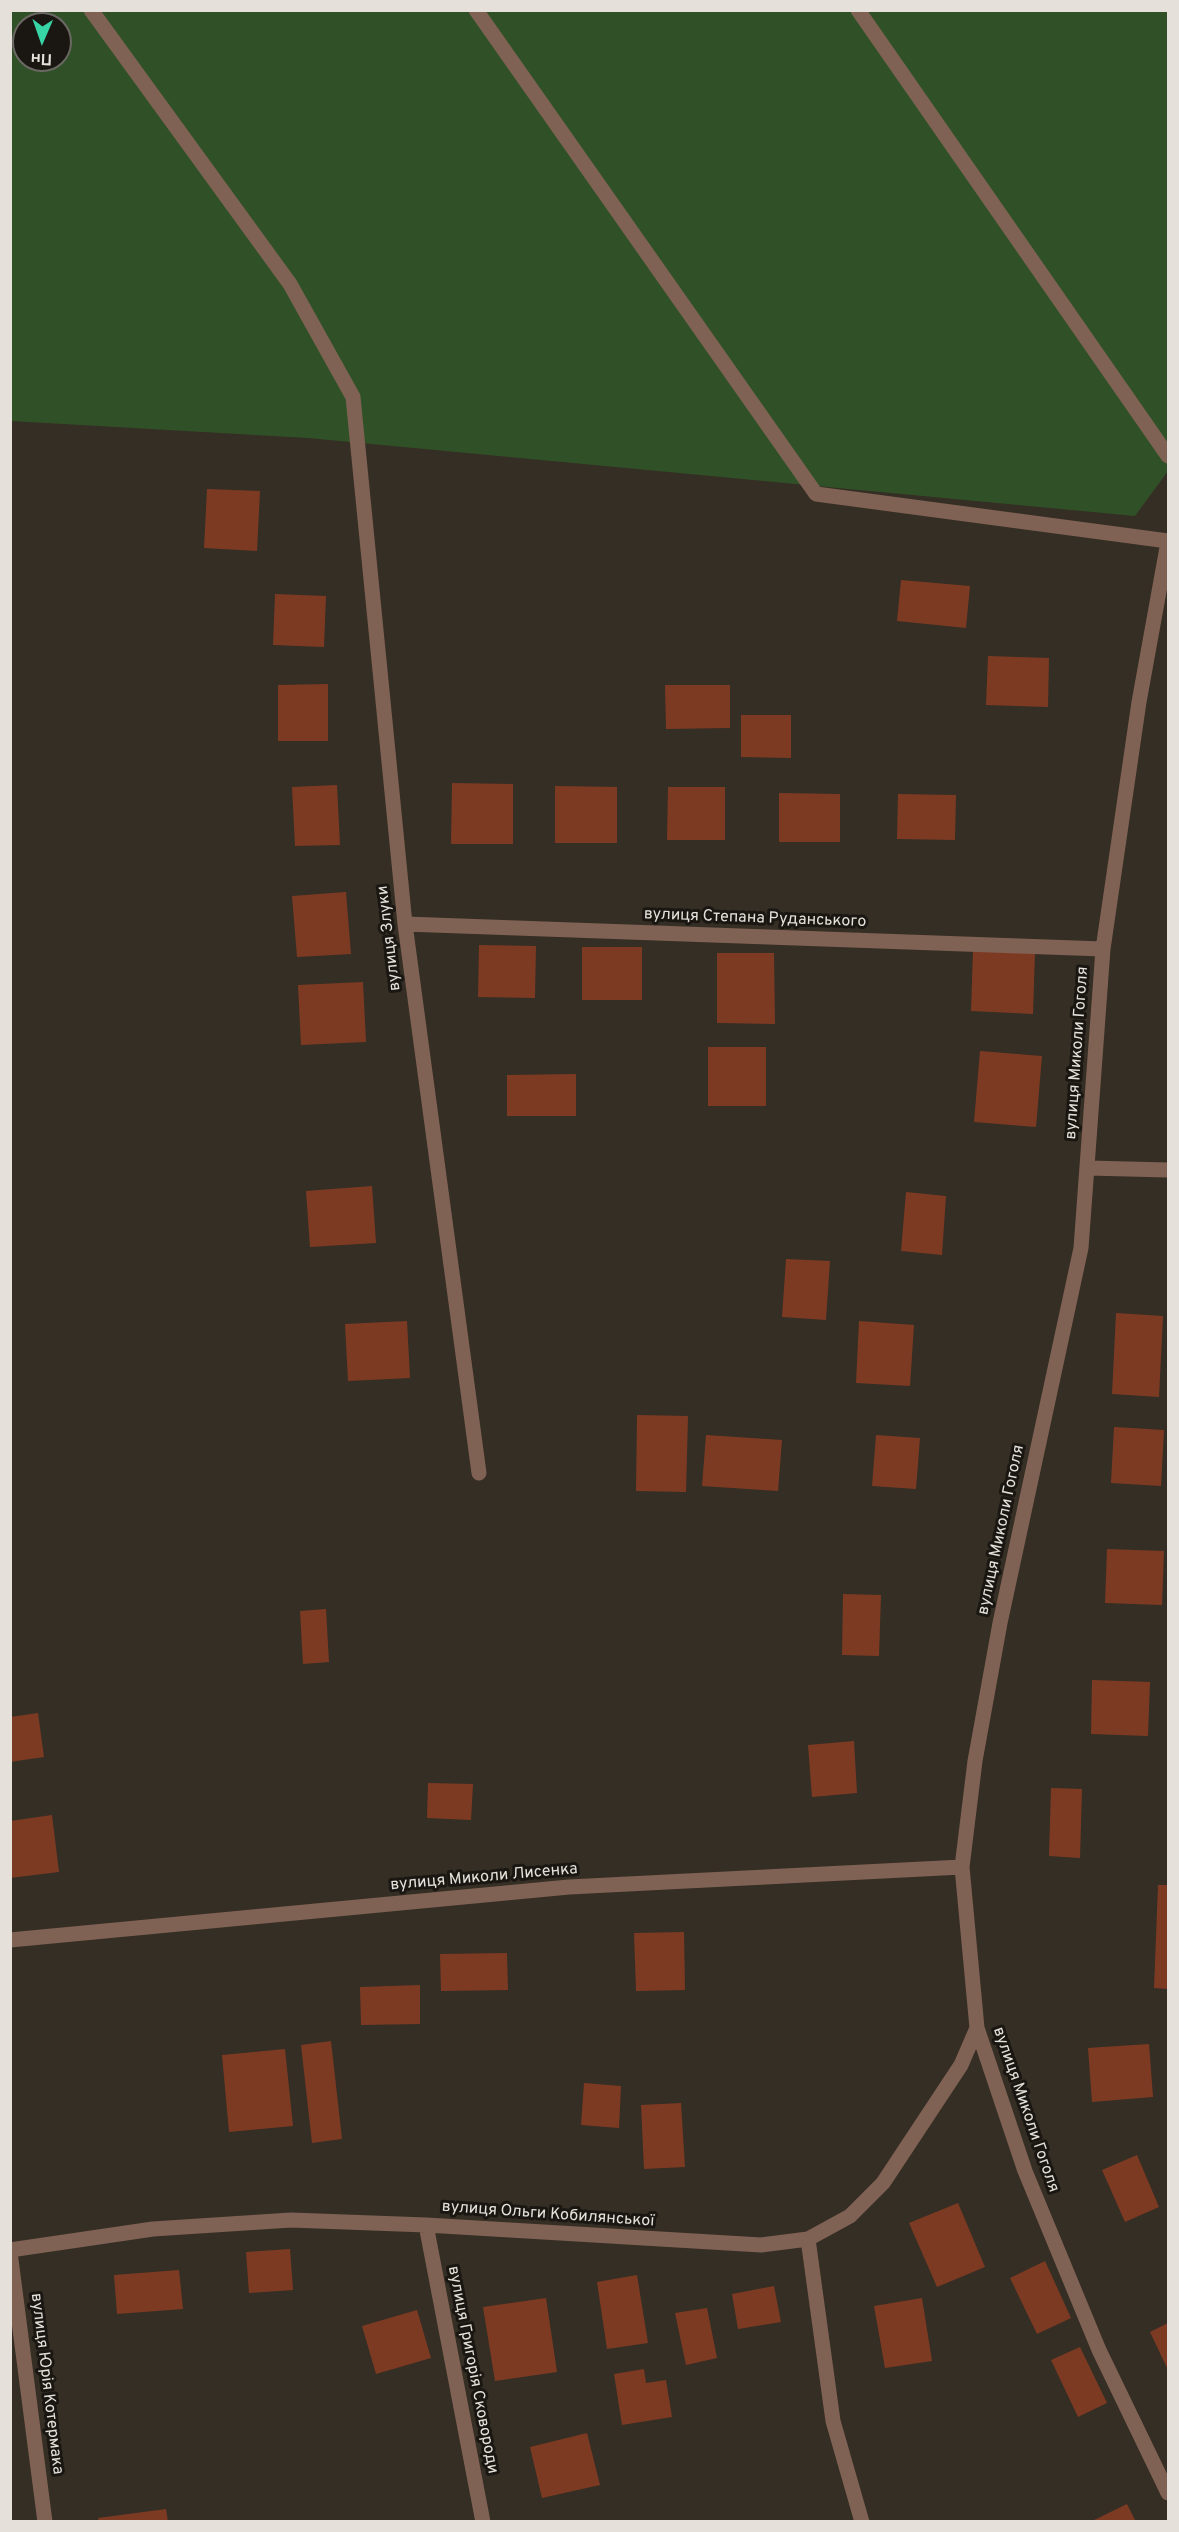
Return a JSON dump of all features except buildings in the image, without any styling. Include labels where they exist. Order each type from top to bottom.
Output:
[{"type":"street","name":"вулиця Злуки","points":[[92,10],[290,284],[353,397],[405,924],[479,1473]]},
{"type":"street","points":[[476,10],[816,494],[1168,541]]},
{"type":"street","points":[[858,10],[1168,456]]},
{"type":"street","name":"вулиця Миколи Гоголя","points":[[1168,541],[1139,702],[1103,949],[1081,1248],[1000,1623],[975,1761],[962,1867],[976,2028],[1025,2171],[1098,2350],[1168,2493]]},
{"type":"street","name":"вулиця Степана Руданського","points":[[405,924],[1103,949]]},
{"type":"street","points":[[1088,1168],[1168,1170]]},
{"type":"street","name":"вулиця Миколи Лисенка","points":[[10,1940],[569,1887],[962,1867]]},
{"type":"street","name":"вулиця Ольги Кобилянської","points":[[10,2251],[153,2229],[291,2220],[426,2225],[761,2245],[808,2240],[850,2216],[883,2183],[961,2065],[976,2028]]},
{"type":"street","name":"вулиця Григорія Сковороди","points":[[426,2225],[483,2522]]},
{"type":"street","points":[[808,2240],[833,2421],[862,2522]]},
{"type":"street","name":"вулиця Юрія Котермака","points":[[10,2251],[45,2522]]},
{"type":"green space","points":[[10,11],[1168,11],[1168,471],[1135,516],[308,438],[11,421]]}]
